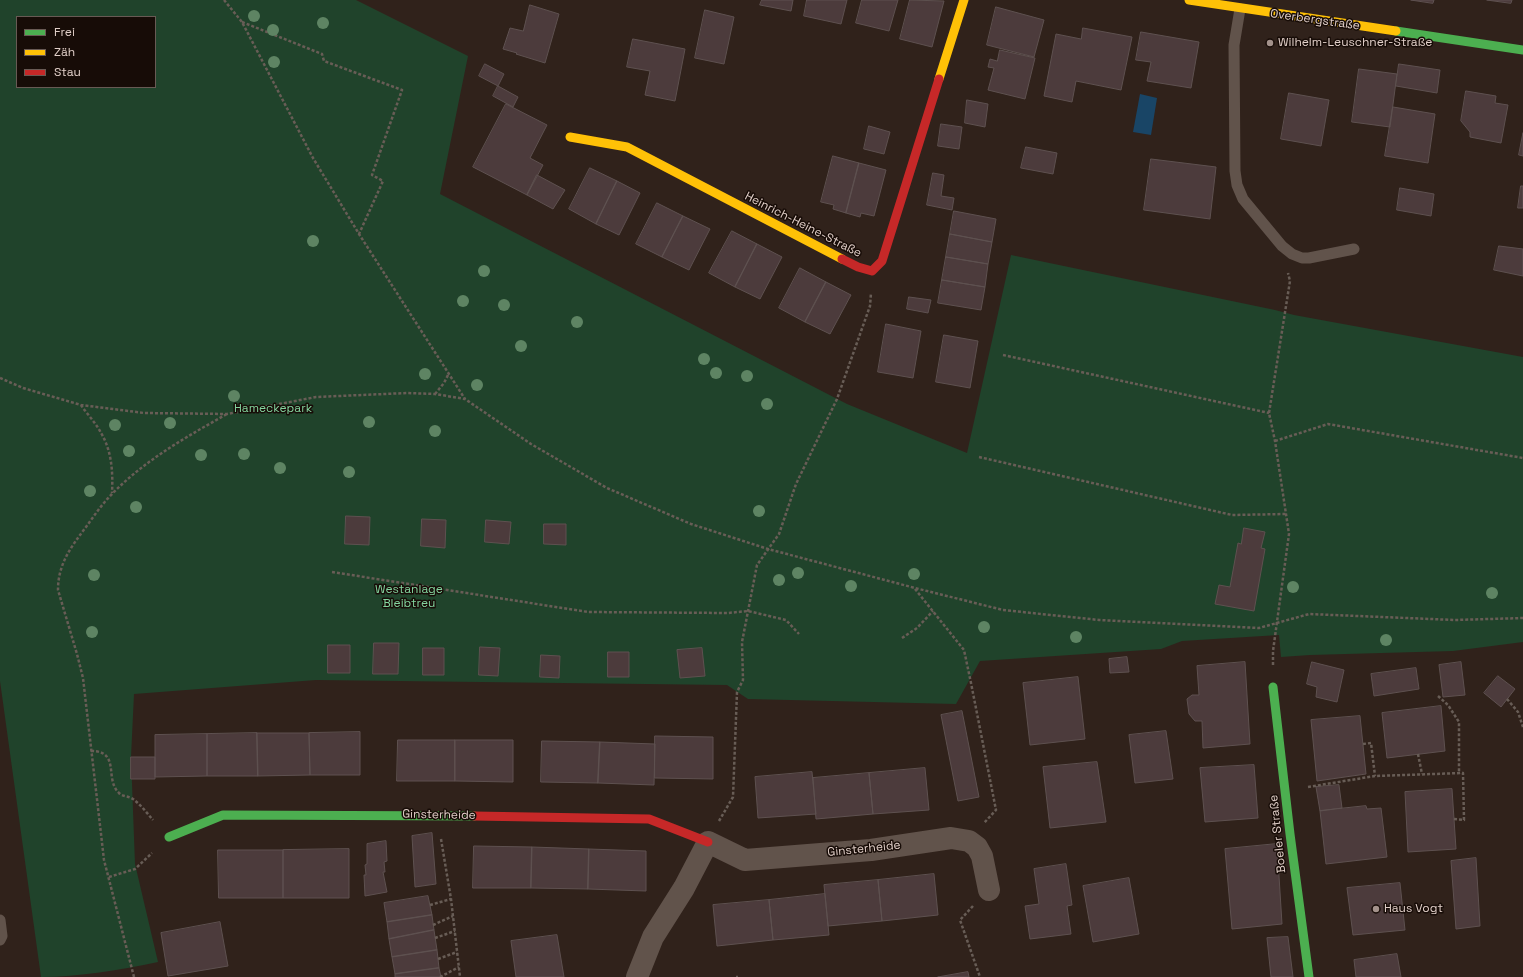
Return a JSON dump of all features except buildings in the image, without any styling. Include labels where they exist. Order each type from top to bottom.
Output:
[{"type":"street","name":"Heinrich-Heine-Straße","points":[[570,137],[627,147],[858,267],[872,271],[882,261],[964,0]]},
{"type":"street","name":"Overbergstraße","points":[[1189,0],[1247,6],[1523,50]]},
{"type":"street","name":"Boeler Straße","points":[[1273,687],[1290,834],[1309,977]]},
{"type":"street","name":"Ginsterheide","points":[[170,837],[223,815],[437,815],[649,819],[708,842],[744,860],[871,850],[951,838],[969,841]]},
{"type":"street","points":[[969,841],[977,847],[982,856],[989,890]]},
{"type":"street","points":[[637,977],[653,937],[684,888],[708,842]]},
{"type":"lane","points":[[1247,6],[1234,46],[1235,172],[1237,185],[1243,200],[1282,246],[1292,254],[1302,258],[1309,258],[1354,249]]},
{"type":"lane","points":[[0,920],[2,936],[0,940]]},
{"type":"path","points":[[224,0],[242,22],[313,158],[359,234],[465,399],[531,444],[607,488],[691,524],[768,549],[1003,610],[1092,619],[1259,628],[1309,614],[1455,620],[1523,618]]},
{"type":"path","points":[[242,22],[322,54],[324,60],[402,90],[372,175],[383,181],[359,234]]},
{"type":"path","points":[[1273,687],[1272,651],[1289,534],[1275,441],[1269,413],[1290,281],[1282,246]]},
{"type":"path","points":[[708,842],[733,797],[737,692],[743,680],[742,642],[757,565],[778,534],[796,484],[837,399],[870,306],[872,271]]},
{"type":"path","points":[[1002,355],[1269,413]]},
{"type":"path","points":[[435,394],[444,384],[449,373]]},
{"type":"path","points":[[0,378],[23,388],[81,405],[144,413],[228,414],[316,397],[407,393],[435,394],[465,399]]},
{"type":"path","points":[[81,405],[102,433],[109,453],[113,473],[112,494]]},
{"type":"path","points":[[134,977],[104,860],[83,678],[58,590],[58,579],[60,569],[72,545],[112,494],[146,464],[165,450],[228,414]]},
{"type":"path","points":[[1275,441],[1328,424],[1523,458]]},
{"type":"path","points":[[979,457],[1232,515],[1286,514]]},
{"type":"path","points":[[332,572],[588,612],[728,613],[748,611],[786,620],[799,634]]},
{"type":"path","points":[[915,588],[964,650],[996,810],[969,841]]},
{"type":"path","points":[[902,638],[917,628],[933,611]]},
{"type":"path","points":[[1438,696],[1448,705],[1459,722],[1459,774]]},
{"type":"path","points":[[1507,699],[1518,712],[1523,727]]},
{"type":"path","points":[[1363,744],[1371,743],[1375,776]]},
{"type":"path","points":[[91,751],[100,751],[106,754],[109,760],[113,782],[118,792],[125,797],[132,798],[170,837]]},
{"type":"path","points":[[1418,754],[1422,774]]},
{"type":"path","points":[[1286,791],[1375,776],[1463,773],[1464,820],[1454,819]]},
{"type":"path","points":[[437,815],[451,899],[460,977]]},
{"type":"path","points":[[109,877],[135,869]]},
{"type":"path","points":[[980,977],[960,920],[989,890]]},
{"type":"path","points":[[430,905],[451,899]]},
{"type":"path","points":[[433,925],[453,916]]},
{"type":"path","points":[[435,938],[455,931]]},
{"type":"path","points":[[438,959],[457,952]]},
{"type":"path","points":[[440,977],[459,967]]},
{"type":"green space","name":"Hameckepark","points":[[0,0],[356,0],[468,56],[440,194],[847,404],[967,453],[1011,255],[1294,315],[1523,357],[1523,642],[1453,651],[1281,657],[1279,635],[1182,641],[1161,649],[980,661],[956,704],[748,699],[727,685],[316,680],[134,694],[131,757],[135,864],[158,962],[129,968],[70,976],[41,977],[0,681]]},
{"type":"water","points":[[1140,94],[1157,98],[1151,135],[1133,132]]},
{"type":"traffic: fast","points":[[1396,31],[1523,50]]},
{"type":"traffic: fast","points":[[1273,687],[1290,834],[1309,977]]},
{"type":"traffic: fast","points":[[169,837],[223,815],[474,816]]},
{"type":"traffic: slow","points":[[939,79],[964,0]]},
{"type":"traffic: slow","points":[[1189,0],[1396,31]]},
{"type":"traffic: slow","points":[[570,137],[627,147],[842,259]]},
{"type":"traffic: jam","points":[[842,259],[858,267],[872,271],[882,261],[939,79]]},
{"type":"traffic: jam","points":[[474,816],[649,819],[708,842]]},
{"type":"place","name":"Wilhelm-Leuschner-Straße","points":[[1270,43]]},
{"type":"place","name":"Haus Vogt","points":[[1376,909]]},
{"type":"park label","name":"Westanlage Bleibtreu","points":[[409,597]]}]
